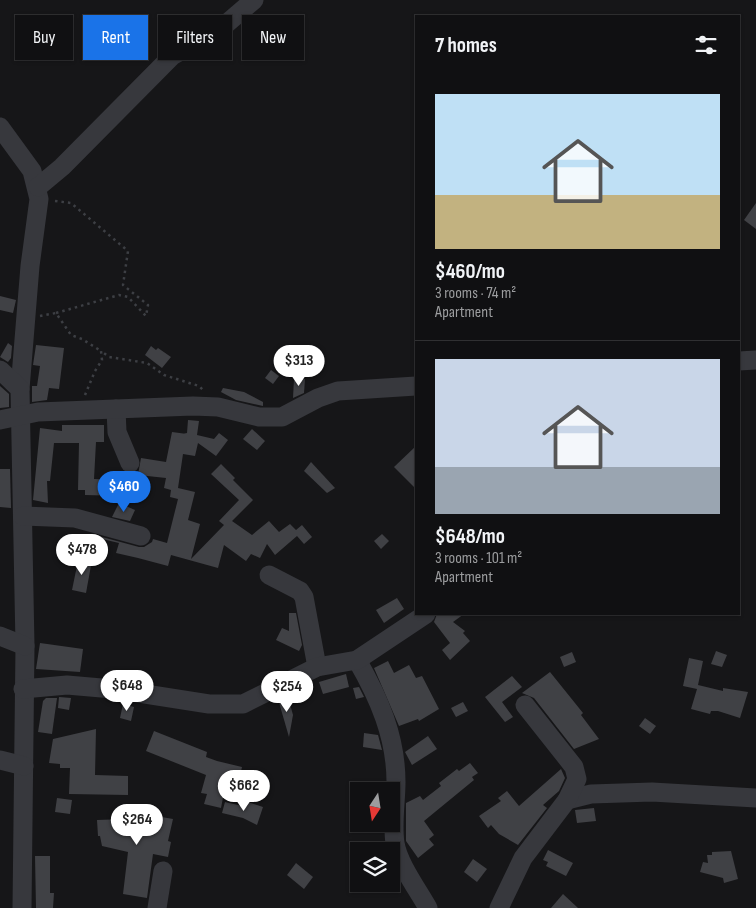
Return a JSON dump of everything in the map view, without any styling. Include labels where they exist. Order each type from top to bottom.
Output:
[{"type":"street","points":[[38,193],[166,61],[184,47],[218,31],[254,0]]},
{"type":"street","points":[[0,127],[32,171],[38,193],[20,389],[25,646],[23,689],[22,908]]},
{"type":"street","points":[[740,361],[756,360]]},
{"type":"street","points":[[0,370],[20,389]]},
{"type":"street","points":[[0,420],[38,412],[218,407],[259,417],[282,418],[318,398],[338,391],[415,386]]},
{"type":"street","points":[[116,409],[117,432],[130,463]]},
{"type":"street","points":[[23,516],[76,518],[141,536]]},
{"type":"street","points":[[269,575],[300,591],[304,597],[317,667]]},
{"type":"street","points":[[23,689],[67,685],[113,689],[209,704],[244,704],[317,667],[357,660],[424,615]]},
{"type":"street","points":[[0,636],[25,646]]},
{"type":"street","points":[[357,660],[373,687],[394,744],[396,780],[395,842],[398,852],[428,908]]},
{"type":"street","points":[[499,908],[523,858],[567,800],[575,786],[577,773],[525,705]]},
{"type":"street","points":[[0,760],[24,766]]},
{"type":"street","points":[[567,800],[592,794],[652,792],[756,798]]},
{"type":"street","points":[[157,908],[163,871]]},
{"type":"path","points":[[26,319],[56,313],[119,295],[128,297],[146,316],[148,305],[122,285],[128,251],[71,203],[38,193]]},
{"type":"path","points":[[56,313],[71,335],[82,338],[109,358],[147,363],[164,375],[199,386],[218,407]]},
{"type":"path","points":[[81,411],[81,404],[95,371],[102,360],[101,351]]},
{"type":"building","points":[[756,203],[756,229],[744,220]]},
{"type":"building","points":[[0,296],[16,300],[13,313],[0,310]]},
{"type":"building","points":[[8,343],[12,346],[11,358],[8,362],[0,357]]},
{"type":"building","points":[[36,345],[64,348],[59,389],[49,388],[47,400],[32,402],[32,386],[37,386],[40,366],[33,365]]},
{"type":"building","points":[[151,346],[156,350],[158,348],[171,357],[162,368],[145,355]]},
{"type":"building","points":[[271,370],[279,376],[273,384],[265,378]]},
{"type":"building","points":[[294,379],[305,379],[304,393],[293,398]]},
{"type":"building","points":[[0,386],[9,394],[9,407],[0,408]]},
{"type":"building","points":[[223,388],[244,392],[263,402],[263,406],[236,400],[221,392]]},
{"type":"building","points":[[188,420],[199,421],[197,435],[214,439],[219,433],[228,440],[216,456],[198,443],[195,456],[183,454],[178,488],[195,492],[188,520],[200,524],[191,559],[224,525],[219,521],[239,500],[211,474],[221,464],[235,478],[233,480],[253,500],[232,521],[252,535],[269,521],[279,532],[290,524],[296,530],[302,525],[312,537],[304,544],[297,536],[275,555],[267,544],[260,558],[251,554],[246,561],[224,545],[218,568],[171,555],[168,566],[116,553],[119,543],[102,539],[102,537],[139,547],[144,547],[152,542],[153,539],[167,543],[178,499],[170,497],[171,490],[164,488],[166,478],[138,475],[141,458],[166,462],[172,432],[187,434],[184,433],[187,433]]},
{"type":"building","points":[[62,425],[104,425],[104,442],[96,442],[94,479],[122,480],[122,496],[85,495],[85,490],[78,490],[79,443],[54,443],[50,481],[47,481],[48,503],[33,500],[40,428],[62,431]]},
{"type":"building","points":[[252,429],[265,441],[257,450],[243,439]]},
{"type":"building","points":[[415,447],[415,488],[394,467]]},
{"type":"building","points":[[311,462],[335,488],[327,493],[304,471]]},
{"type":"building","points":[[0,469],[10,469],[11,508],[0,507]]},
{"type":"building","points":[[119,503],[135,510],[130,521],[112,517]]},
{"type":"building","points":[[382,534],[389,541],[381,549],[374,541]]},
{"type":"building","points":[[92,560],[86,593],[72,590],[78,561]]},
{"type":"building","points":[[397,598],[404,609],[384,623],[376,610]]},
{"type":"building","points":[[289,613],[296,613],[302,645],[299,651],[276,640],[282,628],[289,631]]},
{"type":"building","points":[[437,615],[463,615],[453,622],[465,631],[463,633],[470,641],[450,660],[442,650],[450,643],[434,622]]},
{"type":"building","points":[[40,643],[83,649],[80,672],[36,669]]},
{"type":"building","points":[[716,651],[727,655],[722,667],[711,664]]},
{"type":"building","points":[[572,652],[576,662],[564,667],[560,657]]},
{"type":"building","points":[[689,658],[703,661],[698,685],[723,691],[723,688],[748,692],[740,718],[718,711],[711,711],[710,714],[691,709],[697,689],[683,686]]},
{"type":"building","points":[[388,661],[394,673],[409,665],[416,678],[422,676],[439,709],[419,721],[418,719],[399,726],[374,668]]},
{"type":"building","points":[[550,672],[583,713],[581,715],[599,739],[574,749],[534,698],[522,693]]},
{"type":"building","points":[[346,674],[349,687],[323,694],[319,682]]},
{"type":"building","points":[[512,676],[522,687],[502,702],[513,717],[505,722],[485,697]]},
{"type":"building","points":[[359,687],[364,697],[356,699],[353,688]]},
{"type":"building","points":[[59,697],[71,698],[69,710],[58,708]]},
{"type":"building","points":[[288,697],[293,715],[289,737],[278,699]]},
{"type":"building","points":[[46,698],[57,698],[52,734],[38,732],[43,701]]},
{"type":"building","points":[[463,702],[468,711],[456,717],[451,708]]},
{"type":"building","points":[[123,704],[134,707],[131,721],[120,718]]},
{"type":"building","points":[[645,718],[656,726],[650,734],[639,726]]},
{"type":"building","points":[[96,729],[95,775],[128,776],[128,795],[69,794],[70,768],[60,768],[60,764],[49,763],[53,739]]},
{"type":"building","points":[[154,731],[207,752],[206,757],[242,767],[238,785],[226,782],[221,808],[204,804],[207,794],[201,793],[206,775],[146,751]]},
{"type":"building","points":[[364,733],[378,735],[382,750],[363,747]]},
{"type":"building","points":[[428,736],[437,749],[412,765],[405,752]]},
{"type":"building","points":[[470,763],[478,773],[472,777],[474,780],[424,821],[434,835],[429,839],[434,845],[418,858],[406,841],[406,803],[420,796],[423,800],[441,786],[439,783],[457,769],[459,771]]},
{"type":"building","points":[[561,769],[565,778],[559,791],[543,805],[547,808],[518,845],[499,834],[491,825],[488,828],[479,816],[501,801],[498,798],[507,791],[519,806]]},
{"type":"building","points":[[57,798],[72,800],[70,814],[55,812]]},
{"type":"building","points":[[225,802],[247,807],[248,802],[263,807],[257,825],[243,818],[222,813]]},
{"type":"building","points":[[594,808],[596,821],[577,823],[575,810]]},
{"type":"building","points":[[127,811],[173,819],[168,841],[171,842],[168,857],[153,854],[147,898],[123,894],[128,852],[102,846],[100,836],[98,836],[97,820],[126,819]]},
{"type":"building","points":[[548,850],[573,863],[566,876],[546,866],[548,862],[543,860]]},
{"type":"building","points":[[731,851],[738,879],[724,883],[723,878],[700,872],[703,862],[708,863],[707,855],[712,855],[712,852]]},
{"type":"building","points":[[35,856],[50,856],[50,893],[54,893],[53,908],[36,908]]},
{"type":"building","points":[[473,859],[487,869],[477,882],[464,872]]},
{"type":"building","points":[[296,863],[313,877],[304,889],[287,875]]},
{"type":"building","points":[[563,894],[578,908],[551,908]]}]
